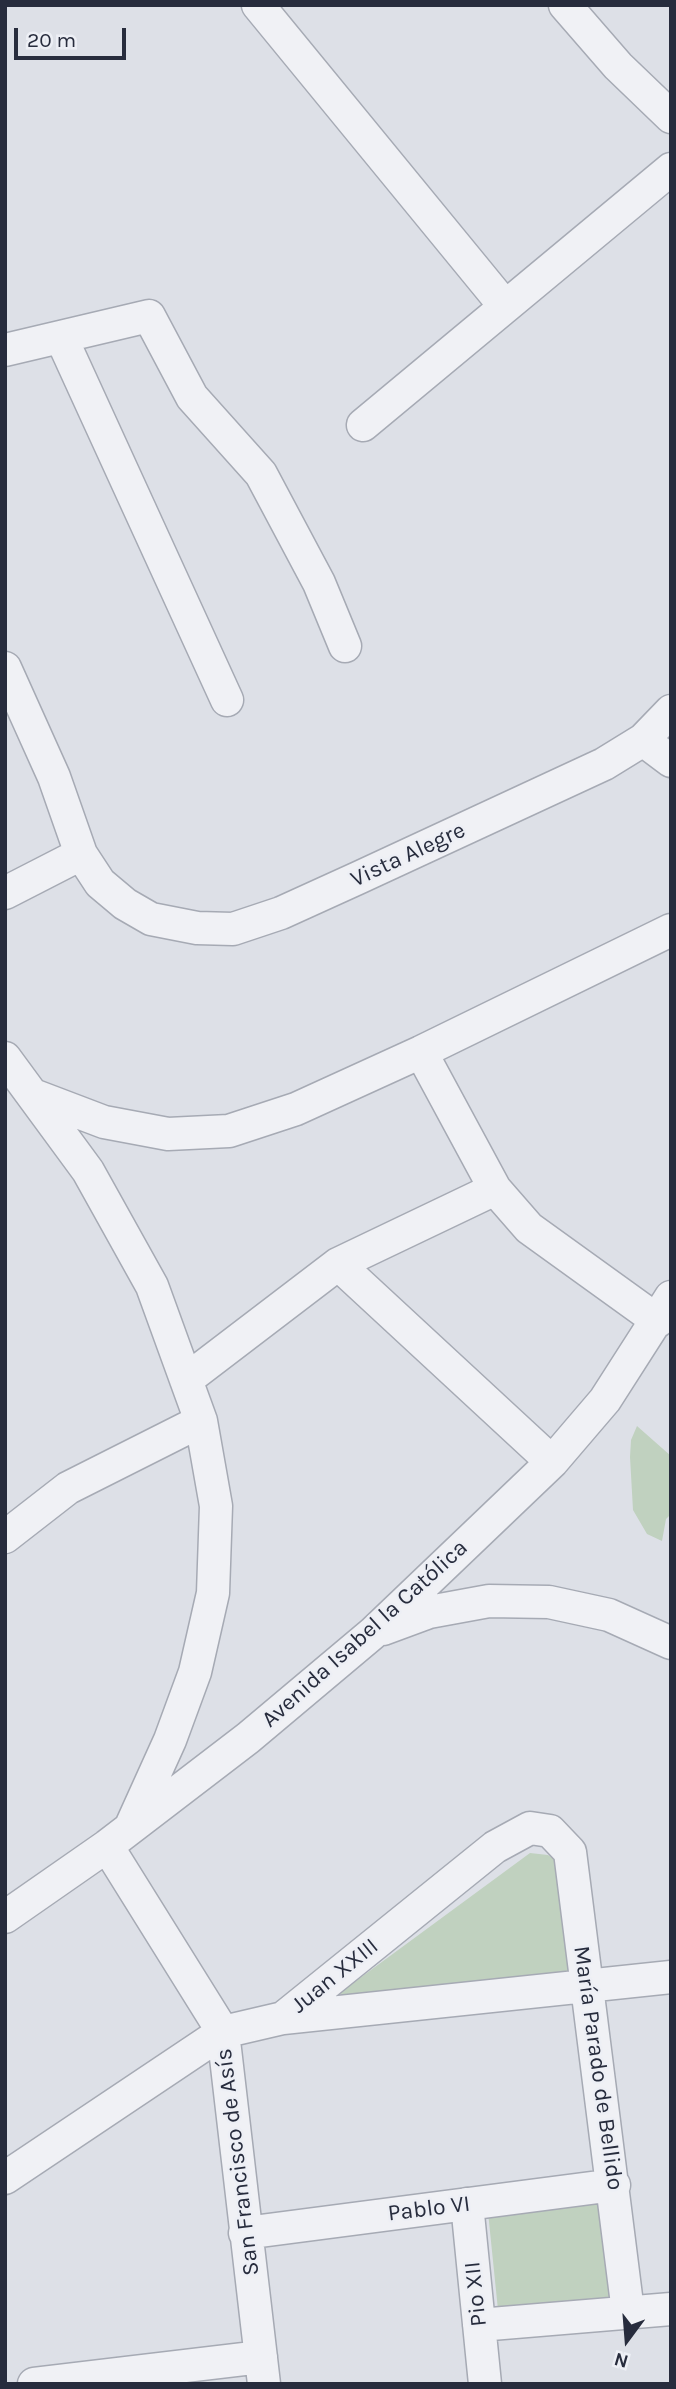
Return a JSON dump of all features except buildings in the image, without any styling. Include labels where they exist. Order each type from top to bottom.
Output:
[{"type":"street","points":[[258,5],[503,305]]},
{"type":"street","points":[[565,5],[618,66],[671,117]]},
{"type":"street","points":[[363,425],[503,305],[671,169]]},
{"type":"street","points":[[5,350],[149,316],[192,397],[261,474],[319,583],[345,646]]},
{"type":"street","points":[[61,337],[227,700]]},
{"type":"street","name":"Vista Alegre","points":[[5,668],[54,777],[81,853],[100,883],[125,904],[151,919],[197,928],[233,929],[314,898],[604,764],[643,740],[671,711]]},
{"type":"street","points":[[643,740],[671,761]]},
{"type":"street","points":[[5,893],[81,853]]},
{"type":"street","points":[[33,1096],[104,1122],[168,1134],[229,1131],[296,1109],[421,1052],[671,930]]},
{"type":"street","points":[[421,1052],[495,1189],[529,1228],[664,1309]]},
{"type":"street","points":[[7,1063],[88,1171],[152,1286],[201,1422],[216,1506],[213,1593],[195,1672],[170,1741],[118,1837]]},
{"type":"street","points":[[186,1380],[338,1264],[495,1189]]},
{"type":"street","points":[[338,1264],[552,1462]]},
{"type":"street","name":"Avenida Isabel la Católica","points":[[5,1917],[118,1837],[248,1738],[373,1633],[552,1462],[605,1400],[664,1309]]},
{"type":"street","points":[[5,1538],[68,1488],[201,1422]]},
{"type":"street","points":[[373,1633],[429,1612],[489,1601],[549,1602],[609,1615],[671,1643]]},
{"type":"street","name":"Juan XXIII","points":[[5,2178],[223,2032],[283,2018],[495,1847],[530,1828],[550,1831]]},
{"type":"street","name":"María Parado de Bellido","points":[[550,1831],[570,1852],[628,2312]]},
{"type":"street","name":"San Francisco de Asís","points":[[118,1837],[223,2032],[263,2370]]},
{"type":"street","points":[[283,2018],[671,1977]]},
{"type":"street","name":"Pablo VI","points":[[245,2233],[614,2185]]},
{"type":"street","name":"Pio XII","points":[[467,2204],[485,2384]]},
{"type":"street","points":[[479,2325],[671,2309]]},
{"type":"street","points":[[34,2384],[263,2370]]},
{"type":"green space","points":[[637,1426],[671,1456],[671,1514],[666,1519],[662,1541],[647,1534],[633,1510],[630,1457],[631,1440]]},
{"type":"green space","points":[[530,1853],[548,1855],[556,1860],[573,1973],[341,1998],[341,1992]]},
{"type":"green space","points":[[603,2201],[613,2299],[498,2310],[488,2212]]}]
